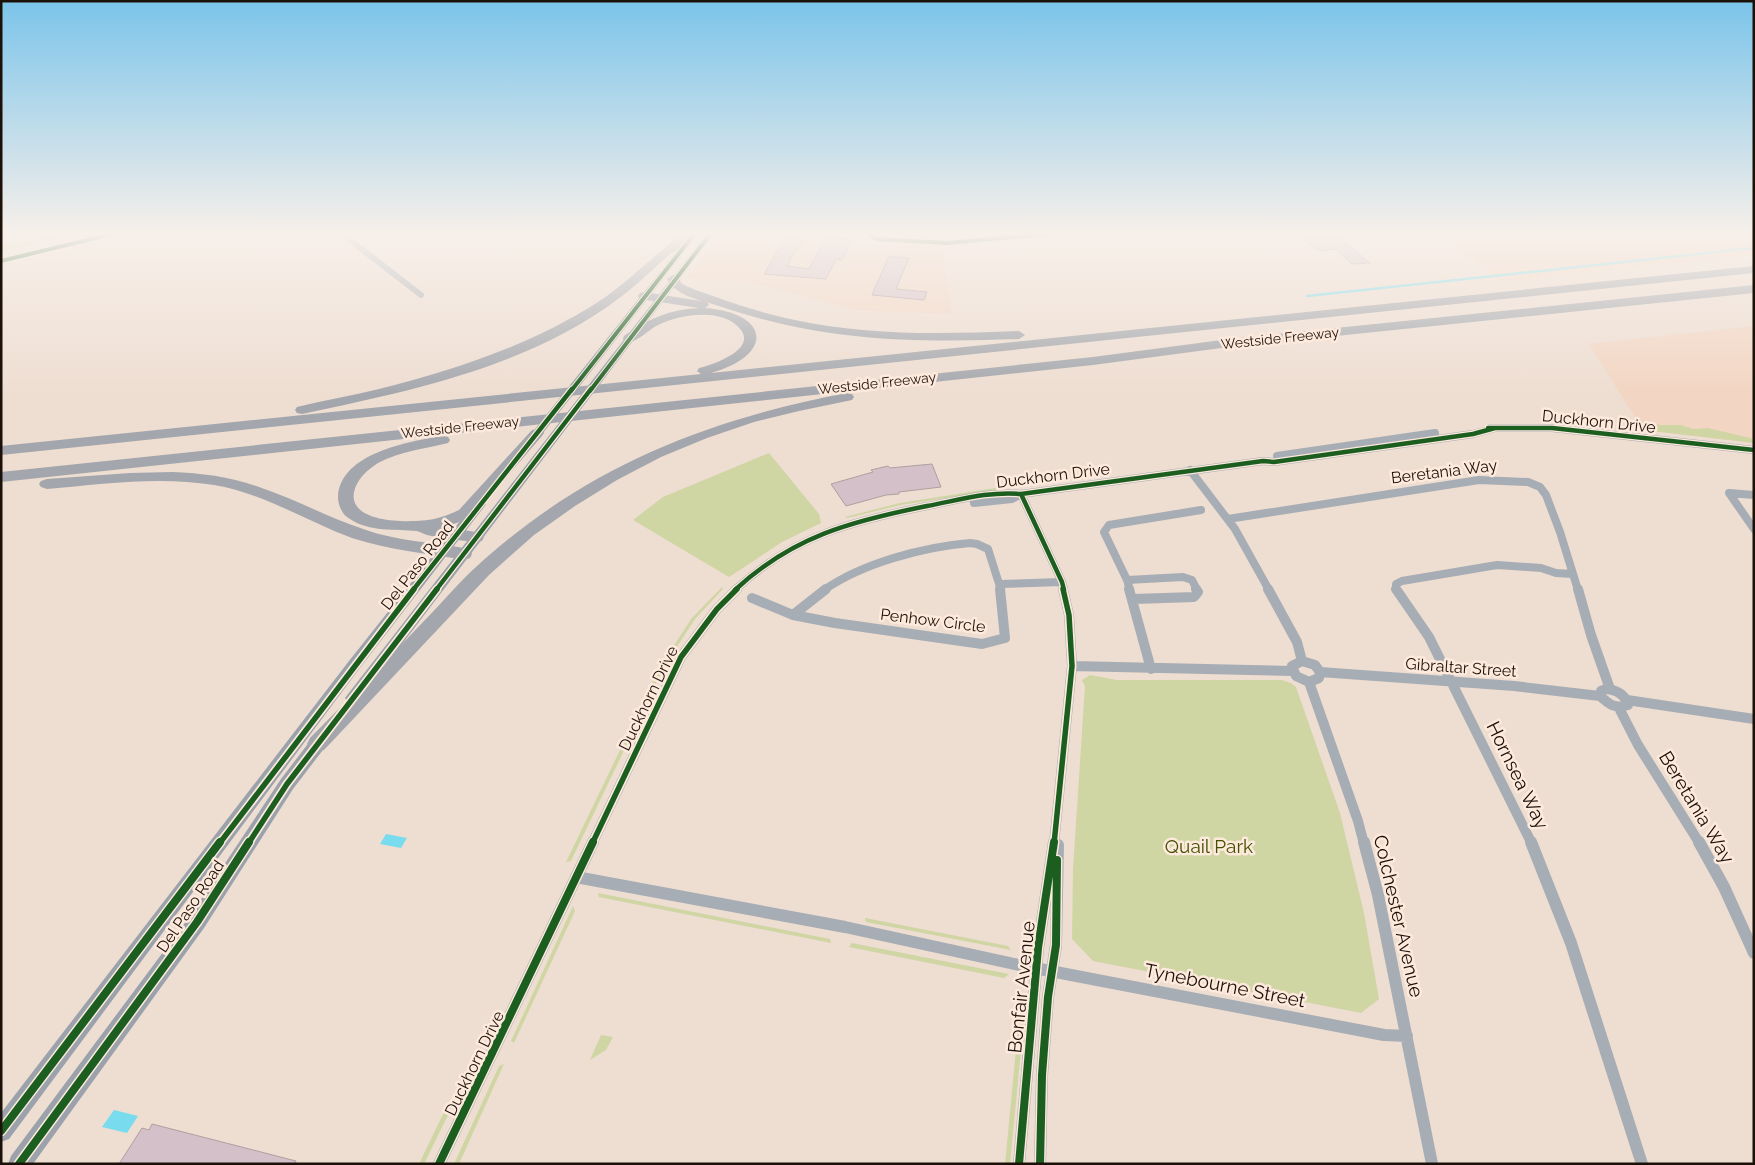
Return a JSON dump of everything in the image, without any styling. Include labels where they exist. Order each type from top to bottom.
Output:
[{"type":"highway","points":[[91,442],[278,415],[353,400],[472,366],[525,345],[585,316],[626,287]]},
{"type":"highway","points":[[680,287],[764,316]]},
{"type":"highway","name":"Westside Freeway","points":[[1,452],[1576,287]]},
{"type":"highway","name":"Westside Freeway","points":[[1,477],[1093,361],[1248,341],[1754,289]]},
{"type":"highway","points":[[644,296],[764,316],[831,331],[898,338],[966,338],[1117,330],[1162,331]]},
{"type":"highway","points":[[610,388],[721,366],[743,353],[750,339],[747,328],[737,320],[723,315],[704,312],[687,313],[661,319],[646,326],[629,339]]},
{"type":"highway","points":[[317,744],[489,565],[531,529],[558,510],[590,489],[644,460],[714,430],[799,405],[1093,361]]},
{"type":"highway","points":[[476,537],[399,526],[357,517],[347,505],[346,496],[353,478],[375,459],[419,444],[632,410]]},
{"type":"highway","points":[[399,526],[441,523],[465,514],[538,433]]},
{"type":"highway","points":[[1,486],[141,478],[213,480],[257,490],[359,534],[388,543],[464,554]]},
{"type":"main road","name":"Del Paso Road","points":[[1,1131],[444,550],[582,378],[651,287]]},
{"type":"main road","name":"Del Paso Road","points":[[23,1159],[197,922],[287,784],[667,287]]},
{"type":"street","points":[[411,287],[421,295]]},
{"type":"street","name":"Duckhorn Drive","points":[[439,1164],[681,657],[696,632],[728,595],[766,565],[808,540],[862,519],[928,506],[1010,499],[1021,494],[1264,461],[1270,457],[1316,449],[1476,428],[1511,426],[1552,428],[1754,450]]},
{"type":"street","points":[[1190,470],[1228,519],[1296,642],[1302,661]]},
{"type":"street","name":"Beretania Way","points":[[1228,519],[1479,480],[1524,482],[1538,486],[1545,492],[1556,519],[1610,689]]},
{"type":"street","points":[[1754,495],[1729,492],[1754,529]]},
{"type":"street","name":"Bonfair Avenue","points":[[1019,1164],[1036,968],[1058,814],[1072,666],[1069,615],[1062,582],[1021,494]]},
{"type":"street","points":[[1151,669],[1134,599],[1104,532],[1109,525],[1201,510]]},
{"type":"street","name":"Penhow Circle","points":[[752,598],[793,615],[834,623],[982,644],[1005,638],[1000,584],[988,549],[974,543],[902,554],[862,568],[812,597],[793,615]]},
{"type":"street","name":"Hornsea Way","points":[[1572,574],[1556,573],[1541,568],[1497,566],[1402,581],[1396,584],[1396,591],[1430,637],[1520,817],[1546,877],[1570,943],[1642,1164]]},
{"type":"street","points":[[1127,580],[1183,577],[1192,580],[1198,592],[1194,597],[1134,599]]},
{"type":"street","points":[[1000,584],[1062,582]]},
{"type":"street","points":[[1072,666],[1151,669],[1293,670],[1300,678],[1309,682],[1319,678],[1320,672],[1315,665],[1302,661],[1294,663],[1293,670]]},
{"type":"street","name":"Gibraltar Street","points":[[1320,672],[1560,690],[1600,696]]},
{"type":"street","name":"Colchester Avenue","points":[[1309,682],[1358,821],[1378,895],[1432,1164]]},
{"type":"street","points":[[1623,704],[1620,692],[1610,689],[1603,690],[1600,696],[1610,705],[1623,704],[1754,719]]},
{"type":"street","name":"Beretania Way","points":[[1623,704],[1650,764],[1704,849],[1754,953]]},
{"type":"street","name":"Bonfair Avenue","points":[[1040,1164],[1042,1075],[1048,997],[1056,945],[1058,814]]},
{"type":"street","name":"Tynebourne Street","points":[[576,877],[845,927],[1036,968],[1384,1035],[1407,1036]]},
{"type":"shaded area","points":[[769,287],[948,287],[952,314],[855,310]]},
{"type":"shaded area","points":[[1754,326],[1754,443],[1643,430],[1589,344]]},
{"type":"green space","points":[[1638,420],[1660,425],[1681,425],[1693,429],[1708,428],[1754,439],[1754,443],[1643,430],[1643,424]]},
{"type":"green space","points":[[769,453],[819,514],[821,523],[782,542],[729,577],[633,520],[663,497]]},
{"type":"green space","points":[[1002,487],[1004,489],[901,505],[845,517],[900,503]]},
{"type":"green space","points":[[722,587],[723,589],[695,619],[665,665],[571,861],[566,862],[661,665],[692,618]]},
{"type":"green space","name":"Quail Park","points":[[1090,675],[1117,680],[1282,680],[1296,687],[1340,813],[1364,913],[1379,999],[1361,1013],[1093,961],[1072,939],[1073,869],[1085,686],[1082,680]]},
{"type":"green space","points":[[598,893],[830,939],[831,943],[599,897]]},
{"type":"green space","points":[[573,906],[575,911],[514,1043],[511,1041]]},
{"type":"green space","points":[[865,918],[1008,946],[1011,950],[866,922]]},
{"type":"green space","points":[[852,943],[1009,974],[1004,978],[849,947]]},
{"type":"green space","points":[[1021,998],[1026,998],[1010,1164],[1005,1164]]},
{"type":"green space","points":[[601,1035],[613,1037],[606,1050],[590,1060]]},
{"type":"green space","points":[[504,1064],[459,1164],[454,1164],[499,1066]]},
{"type":"green space","points":[[444,1112],[448,1115],[424,1164],[419,1164]]},
{"type":"water","points":[[386,834],[407,838],[401,848],[380,844]]},
{"type":"water","points":[[114,1110],[138,1116],[127,1133],[102,1127]]},
{"type":"building","points":[[875,287],[897,287],[896,289],[927,292],[924,300],[872,295]]},
{"type":"building","points":[[932,464],[941,487],[899,492],[899,494],[886,495],[846,506],[831,484],[888,466],[890,468]]},
{"type":"building","points":[[152,1124],[296,1161],[295,1164],[119,1164],[142,1128],[149,1130]]},
{"type":"waterway","points":[[1307,296],[1387,287]]},
{"type":"cycle path","points":[[1,1131],[354,665],[652,287]]},
{"type":"cycle path","points":[[19,1164],[197,922],[287,784],[669,287]]},
{"type":"cycle path","points":[[1488,428],[1552,428],[1754,450]]},
{"type":"cycle path","points":[[439,1164],[681,657],[717,609],[759,570],[808,540],[835,528],[880,515],[974,496],[998,493],[1021,494],[1263,461],[1274,462],[1473,434],[1495,428]]},
{"type":"cycle path","points":[[1019,1164],[1038,948],[1058,814],[1072,666],[1069,615],[1062,582],[1021,494]]},
{"type":"cycle path","points":[[1040,1164],[1042,1075],[1048,997],[1056,945],[1057,860]]}]
